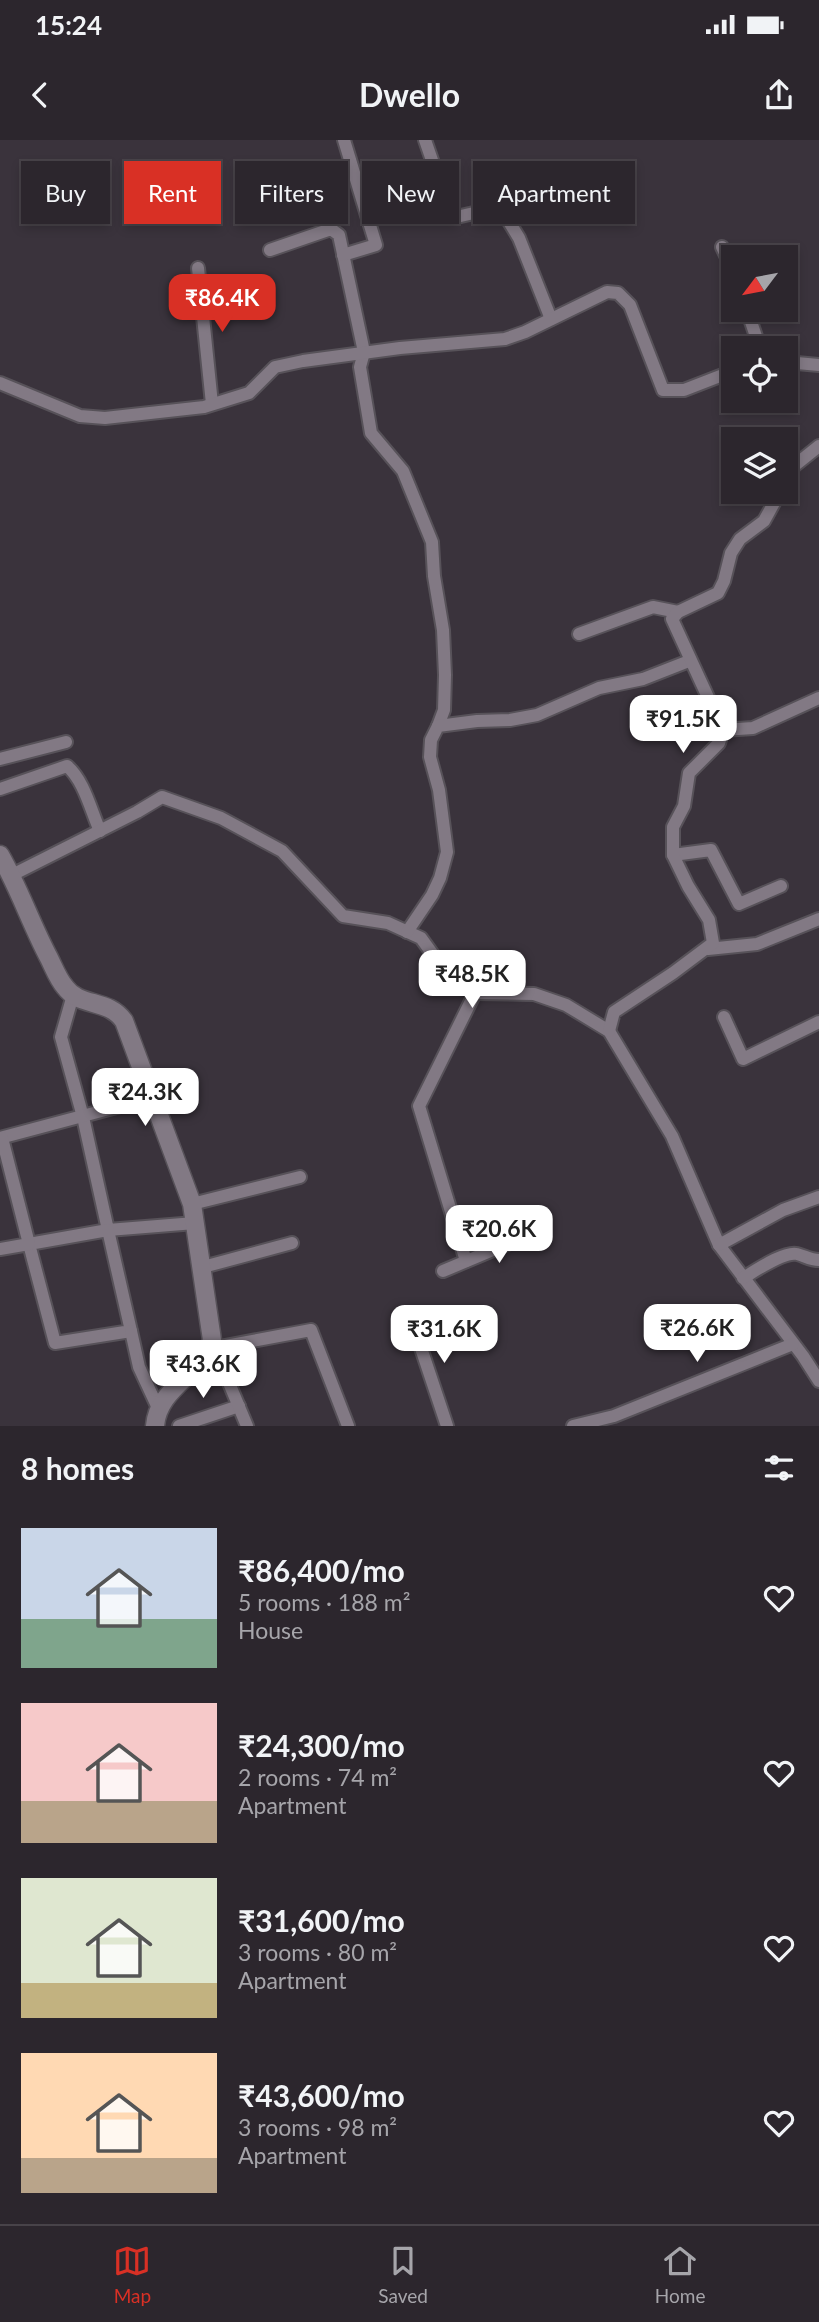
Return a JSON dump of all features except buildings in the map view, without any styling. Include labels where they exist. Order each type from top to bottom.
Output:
[{"type":"main road","points":[[4,864],[59,978],[73,995],[112,1007],[124,1021],[192,1204],[212,1331],[209,1349],[164,1398],[157,1417]]},
{"type":"street","points":[[343,255],[376,245],[344,140]]},
{"type":"street","points":[[425,140],[452,218],[500,207],[519,238],[551,319]]},
{"type":"street","points":[[270,250],[331,229],[339,235],[364,352],[360,367],[371,433],[403,471],[432,542],[434,576],[443,630],[445,675],[444,710],[431,740],[430,757],[439,790],[447,852],[432,895],[407,932]]},
{"type":"street","points":[[198,268],[212,404]]},
{"type":"street","points":[[0,383],[80,416],[105,418],[212,404],[249,393],[275,367],[303,360],[364,352],[505,339],[607,292],[618,293],[630,305],[663,390],[684,390],[721,376]]},
{"type":"street","points":[[798,363],[819,365]]},
{"type":"street","points":[[798,463],[819,446]]},
{"type":"street","points":[[609,1031],[614,1012],[713,943],[709,920],[673,855],[673,827],[684,806],[689,773],[719,743],[723,730],[672,619],[678,612],[718,593],[731,553],[740,539],[764,521],[773,504]]},
{"type":"street","points":[[579,634],[653,607],[678,612]]},
{"type":"street","points":[[438,726],[537,715],[599,688],[643,679],[689,661]]},
{"type":"street","points":[[723,730],[753,728],[819,698]]},
{"type":"street","points":[[0,759],[66,742]]},
{"type":"street","points":[[0,789],[66,766],[74,772],[100,831]]},
{"type":"street","points":[[4,864],[100,831],[162,797],[221,818],[282,851],[343,916],[388,923],[421,938],[452,981],[475,993],[534,994],[566,1005],[609,1031],[671,1136],[719,1245],[819,1381]]},
{"type":"street","points":[[673,855],[711,850],[739,904],[780,886]]},
{"type":"street","points":[[708,949],[757,944],[819,919]]},
{"type":"street","points":[[467,1261],[419,1106],[475,993]]},
{"type":"street","points":[[73,995],[61,1037],[83,1117],[139,1367],[157,1417]]},
{"type":"street","points":[[724,1017],[743,1059],[819,1022]]},
{"type":"street","points":[[131,1331],[55,1343],[1,1138],[154,1097]]},
{"type":"street","points":[[192,1204],[300,1177]]},
{"type":"street","points":[[719,1245],[783,1210],[819,1197]]},
{"type":"street","points":[[0,1249],[108,1230],[195,1223]]},
{"type":"street","points":[[443,1271],[543,1229]]},
{"type":"street","points":[[203,1267],[292,1243]]},
{"type":"street","points":[[743,1278],[787,1254],[795,1253],[808,1260],[819,1260]]},
{"type":"street","points":[[410,1315],[447,1426]]},
{"type":"street","points":[[247,1426],[222,1366],[209,1349],[311,1330],[348,1426]]},
{"type":"street","points":[[573,1426],[614,1416],[793,1343]]},
{"type":"street","points":[[178,1426],[239,1406]]}]
